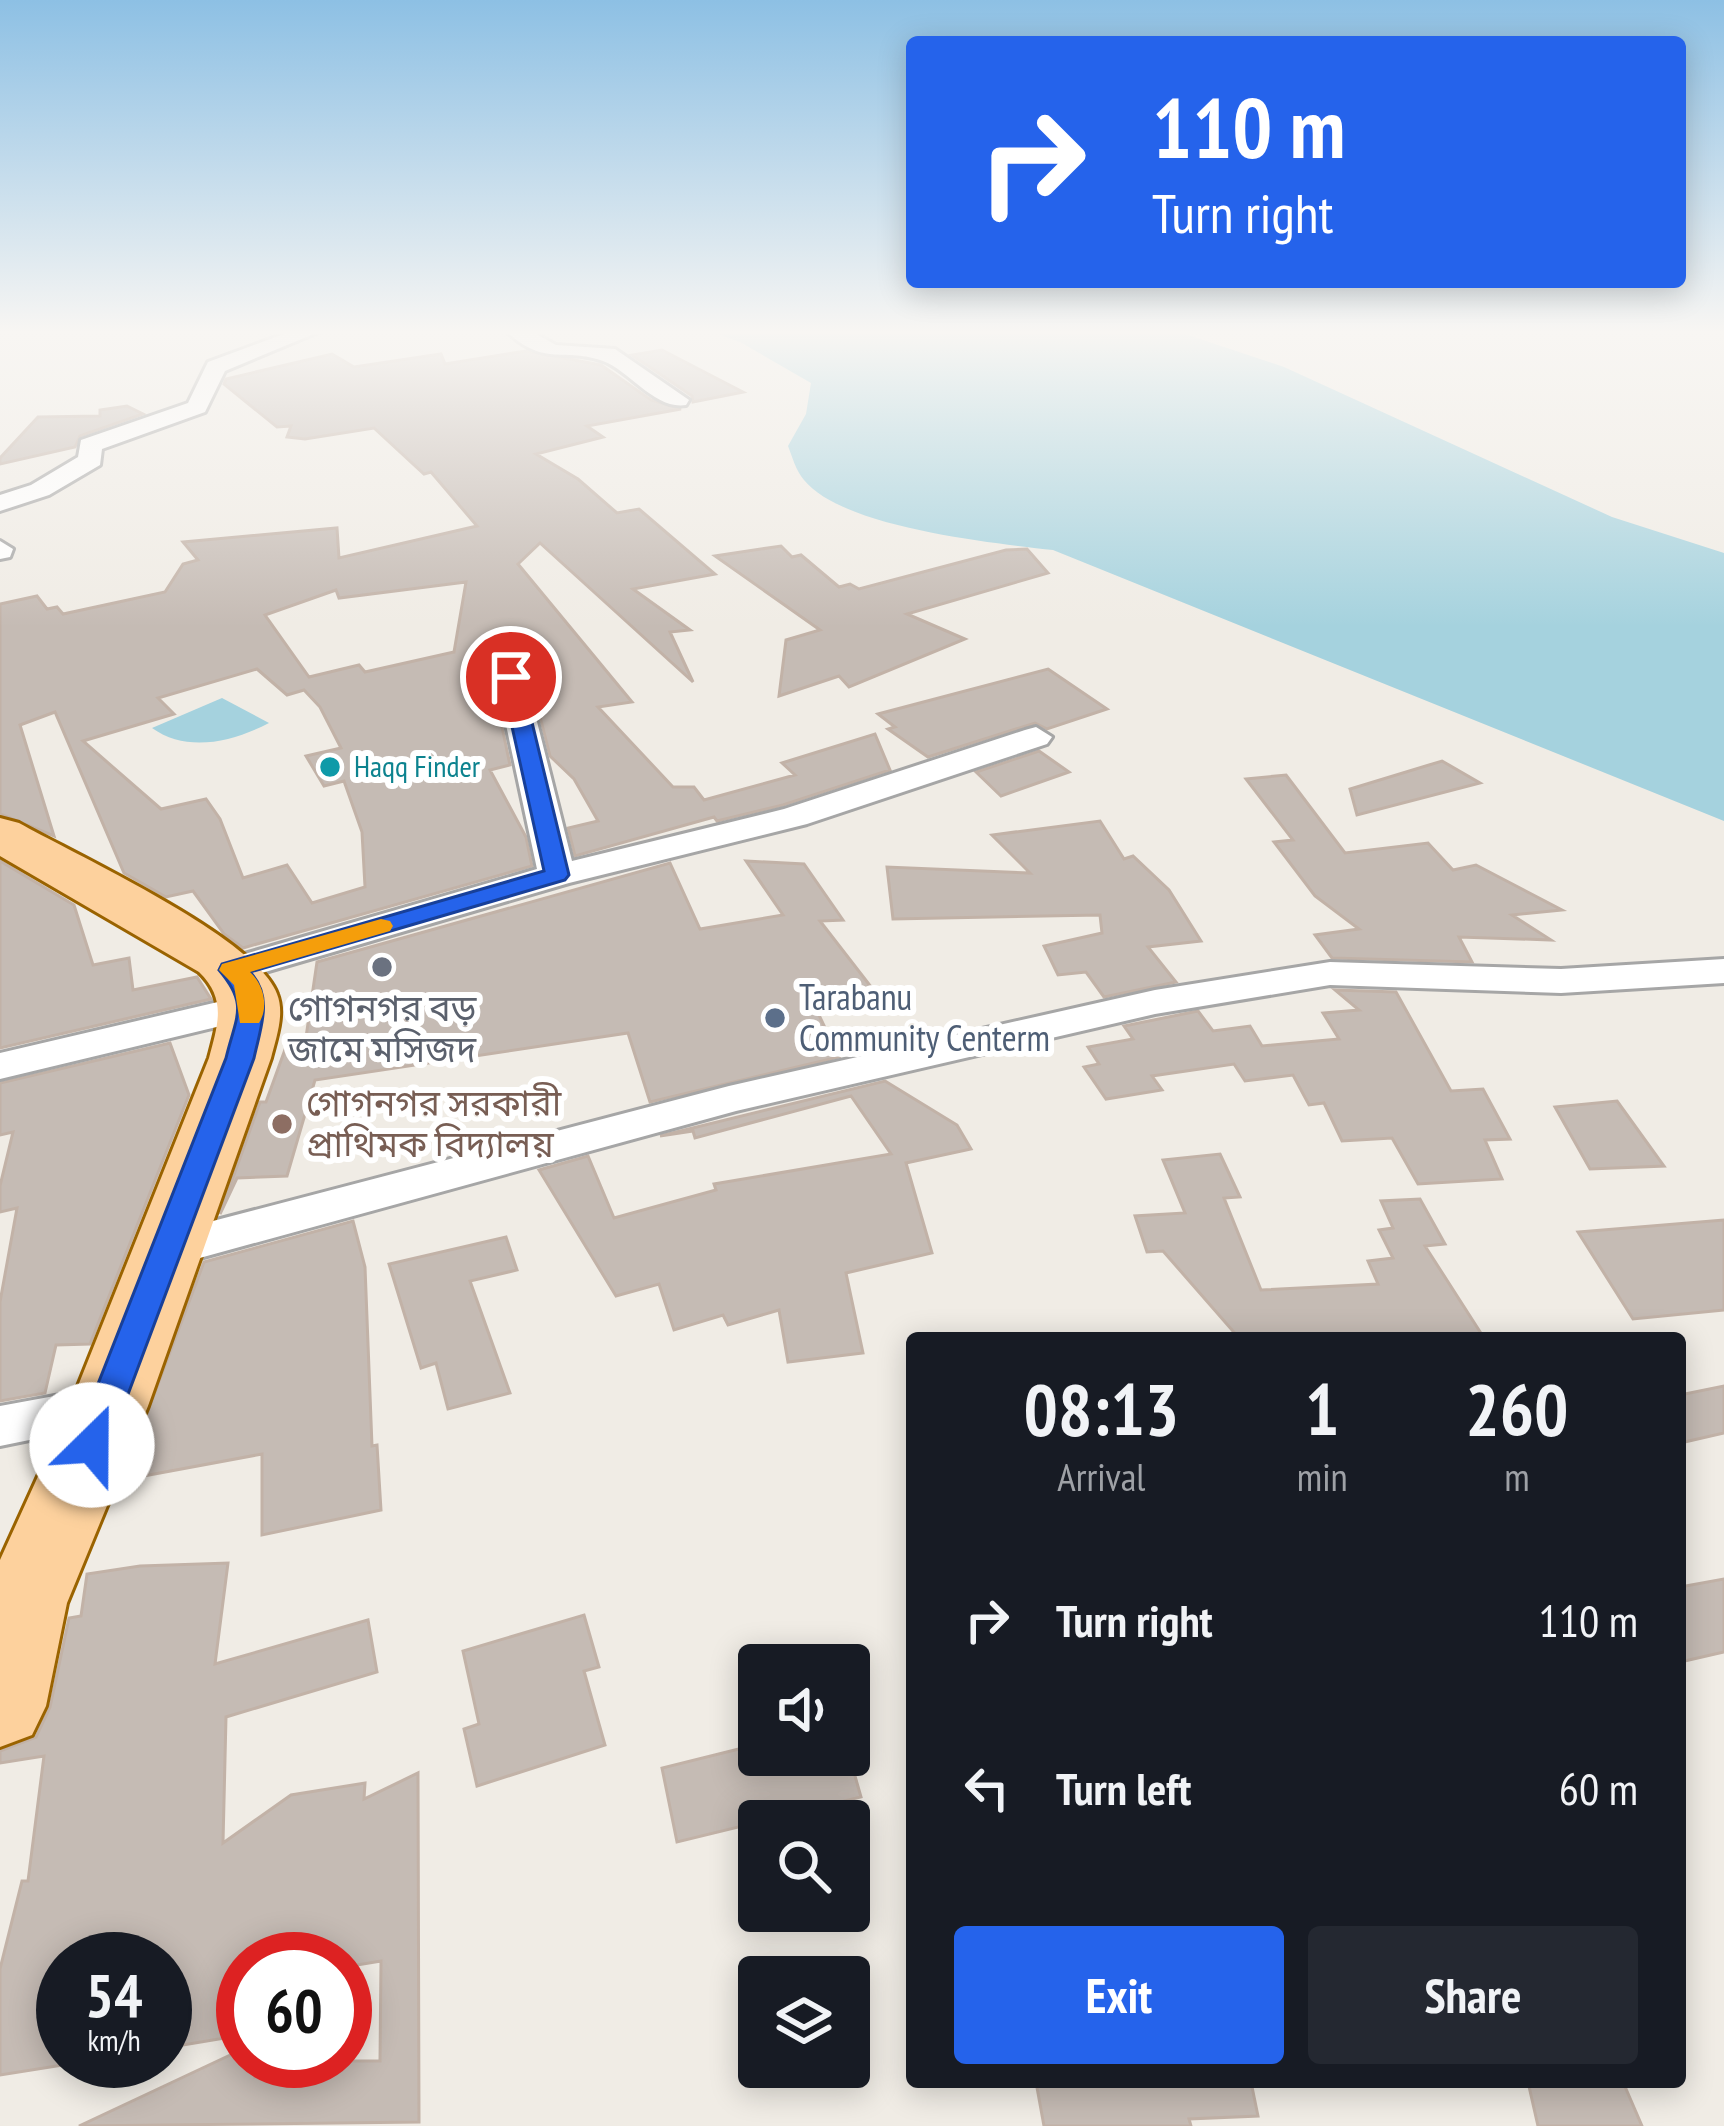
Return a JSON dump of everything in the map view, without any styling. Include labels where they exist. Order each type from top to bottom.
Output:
[{"type":"main road","points":[[0,834],[242,988],[240,1058],[109,1406],[24,1603],[0,1706]]},
{"type":"street","points":[[0,503],[40,490],[91,460],[89,445],[144,429]]},
{"type":"street","points":[[511,677],[557,875]]},
{"type":"street","points":[[0,1066],[242,988],[557,875],[795,817],[902,785],[1036,736]]},
{"type":"street","points":[[167,1250],[861,1068],[1089,1016],[1282,980],[1386,973],[1564,981],[1724,971]]},
{"type":"street","points":[[0,1426],[109,1406]]},
{"type":"water","points":[[797,429],[1420,429],[1612,517],[1724,553],[1724,821],[1053,550],[921,530],[851,510],[823,497],[804,480],[788,446]]},
{"type":"water","points":[[222,698],[269,723],[210,742],[180,740],[152,728]]},
{"type":"building","points":[[27,429],[99,429],[80,436],[75,447],[0,464],[0,458]]},
{"type":"building","points":[[290,429],[366,429],[305,439],[287,437]]},
{"type":"building","points":[[375,429],[592,429],[603,437],[536,454],[578,479],[617,513],[639,509],[715,574],[633,589],[690,630],[670,632],[693,682],[540,543],[518,564],[632,702],[598,707],[673,787],[694,787],[704,800],[795,775],[782,763],[875,734],[890,770],[783,805],[717,821],[714,817],[575,856],[568,828],[598,821],[574,779],[550,756],[530,677],[509,665],[492,679],[510,765],[490,770],[526,837],[532,866],[243,948],[224,934],[193,891],[166,897],[124,873],[55,712],[20,725],[54,836],[0,814],[0,604],[37,596],[47,609],[57,607],[63,614],[165,592],[183,564],[198,560],[183,542],[337,528],[339,558],[477,526],[431,472],[424,474]],"holes":[[[466,582],[454,652],[365,672],[359,665],[309,677],[265,615],[336,590],[339,598]],[[257,669],[287,695],[304,690],[320,707],[341,748],[306,756],[324,786],[344,781],[362,832],[365,887],[312,903],[287,865],[243,878],[220,819],[206,799],[161,809],[83,741],[174,714],[158,698]]]},
{"type":"building","points":[[781,546],[792,557],[801,555],[839,587],[850,584],[859,589],[1006,550],[1027,549],[1048,573],[907,614],[965,639],[849,687],[839,676],[779,696],[786,640],[820,630],[715,556]]},
{"type":"building","points":[[1048,669],[1107,709],[1047,729],[1035,723],[928,757],[888,729],[895,727],[878,714]]},
{"type":"building","points":[[1039,751],[1069,772],[1001,796],[976,772]]},
{"type":"building","points":[[1442,761],[1480,783],[1357,815],[1350,789]]},
{"type":"building","points":[[1286,775],[1345,853],[1428,843],[1453,870],[1476,865],[1562,910],[1512,915],[1551,940],[1459,937],[1472,962],[1332,958],[1315,935],[1359,929],[1315,896],[1274,842],[1293,840],[1246,779]]},
{"type":"building","points":[[1100,821],[1124,859],[1133,856],[1169,890],[1201,941],[1148,947],[1176,982],[1104,997],[1086,972],[1058,975],[1044,946],[1102,933],[1100,915],[893,919],[887,867],[1030,873],[992,835]]},
{"type":"building","points":[[0,861],[74,905],[93,965],[129,958],[133,990],[197,977],[211,999],[0,1048]]},
{"type":"building","points":[[746,861],[804,864],[843,920],[820,921],[882,1001],[818,1013],[839,1057],[650,1102],[628,1033],[315,1080],[287,1176],[237,1178],[220,1214],[260,1102],[266,1102],[287,1044],[305,1044],[317,962],[670,863],[700,929],[783,915]]},
{"type":"building","points":[[1335,990],[1396,992],[1451,1091],[1483,1089],[1510,1139],[1485,1140],[1502,1179],[1418,1184],[1392,1138],[1342,1141],[1324,1103],[1309,1105],[1293,1075],[1245,1081],[1234,1064],[1152,1076],[1162,1090],[1106,1099],[1084,1067],[1099,1064],[1088,1047],[1133,1039],[1124,1026],[1198,1011],[1213,1031],[1250,1026],[1262,1046],[1339,1039],[1323,1013],[1359,1010]]},
{"type":"building","points":[[170,1043],[189,1095],[90,1344],[56,1345],[45,1393],[0,1401],[0,1302],[17,1208],[0,1212],[0,1186],[13,1132],[0,1135],[0,1083]]},
{"type":"building","points":[[885,1081],[957,1125],[971,1149],[906,1163],[932,1253],[846,1273],[863,1353],[788,1362],[779,1310],[728,1325],[723,1315],[674,1330],[659,1284],[616,1296],[539,1170],[588,1156],[614,1218],[716,1190],[714,1184],[891,1154],[851,1096],[695,1138],[693,1131],[660,1136]]},
{"type":"building","points":[[1617,1101],[1664,1166],[1590,1169],[1555,1107]]},
{"type":"building","points":[[1220,1154],[1240,1197],[1224,1198],[1261,1290],[1378,1284],[1368,1261],[1393,1258],[1379,1230],[1393,1228],[1381,1201],[1420,1199],[1445,1244],[1425,1246],[1480,1332],[1234,1332],[1163,1251],[1147,1252],[1135,1216],[1185,1213],[1163,1160]]},
{"type":"building","points":[[1724,1220],[1724,1310],[1633,1319],[1578,1232]]},
{"type":"building","points":[[353,1221],[365,1267],[372,1446],[377,1445],[381,1510],[262,1535],[262,1454],[122,1480],[204,1262]]},
{"type":"building","points":[[506,1237],[517,1270],[470,1281],[510,1393],[448,1409],[436,1363],[421,1368],[389,1264]]},
{"type":"building","points":[[1724,1386],[1724,1433],[1686,1442],[1686,1394]]},
{"type":"building","points":[[228,1563],[215,1664],[368,1620],[377,1672],[226,1717],[223,1843],[291,1795],[365,1783],[364,1799],[418,1773],[419,2122],[79,2126],[160,2088],[192,2088],[192,2073],[216,2062],[216,2088],[372,2088],[372,2061],[380,2061],[381,1961],[372,1962],[372,1932],[216,1932],[216,2040],[192,2044],[192,1932],[36,1932],[36,2069],[0,2075],[0,1969],[22,1881],[28,1881],[44,1756],[0,1763],[0,1751],[36,1737],[50,1707],[69,1618],[81,1616],[87,1574],[140,1566]]},
{"type":"building","points":[[1724,1579],[1724,1652],[1686,1661],[1686,1586]]},
{"type":"building","points":[[584,1615],[599,1667],[584,1671],[605,1745],[477,1786],[464,1729],[479,1724],[463,1651]]},
{"type":"building","points":[[738,1749],[738,1776],[855,1776],[861,1797],[738,1800],[738,1827],[677,1842],[662,1768]]},
{"type":"building","points":[[1037,2088],[1252,2088],[1258,2116],[1189,2119],[1191,2126],[1044,2126]]},
{"type":"building","points":[[1529,2088],[1626,2088],[1642,2126],[1538,2126]]},
{"type":"slow traffic","points":[[249,1017],[252,1006],[246,982],[231,970],[381,926]]},
{"type":"place","name":"Haqq Finder","points":[[330,767]]},
{"type":"place","name":"গোগনগর বড় জামে মসিজদ","points":[[382,967]]},
{"type":"place","name":"Tarabanu Community Centerm","points":[[775,1018]]},
{"type":"place","name":"গোগনগর সরকারী প্রাথিমক বিদ্যালয়","points":[[282,1124]]},
{"type":"route","points":[[92,1445],[240,1058],[252,1006],[246,982],[231,970],[557,875],[511,677]]}]
